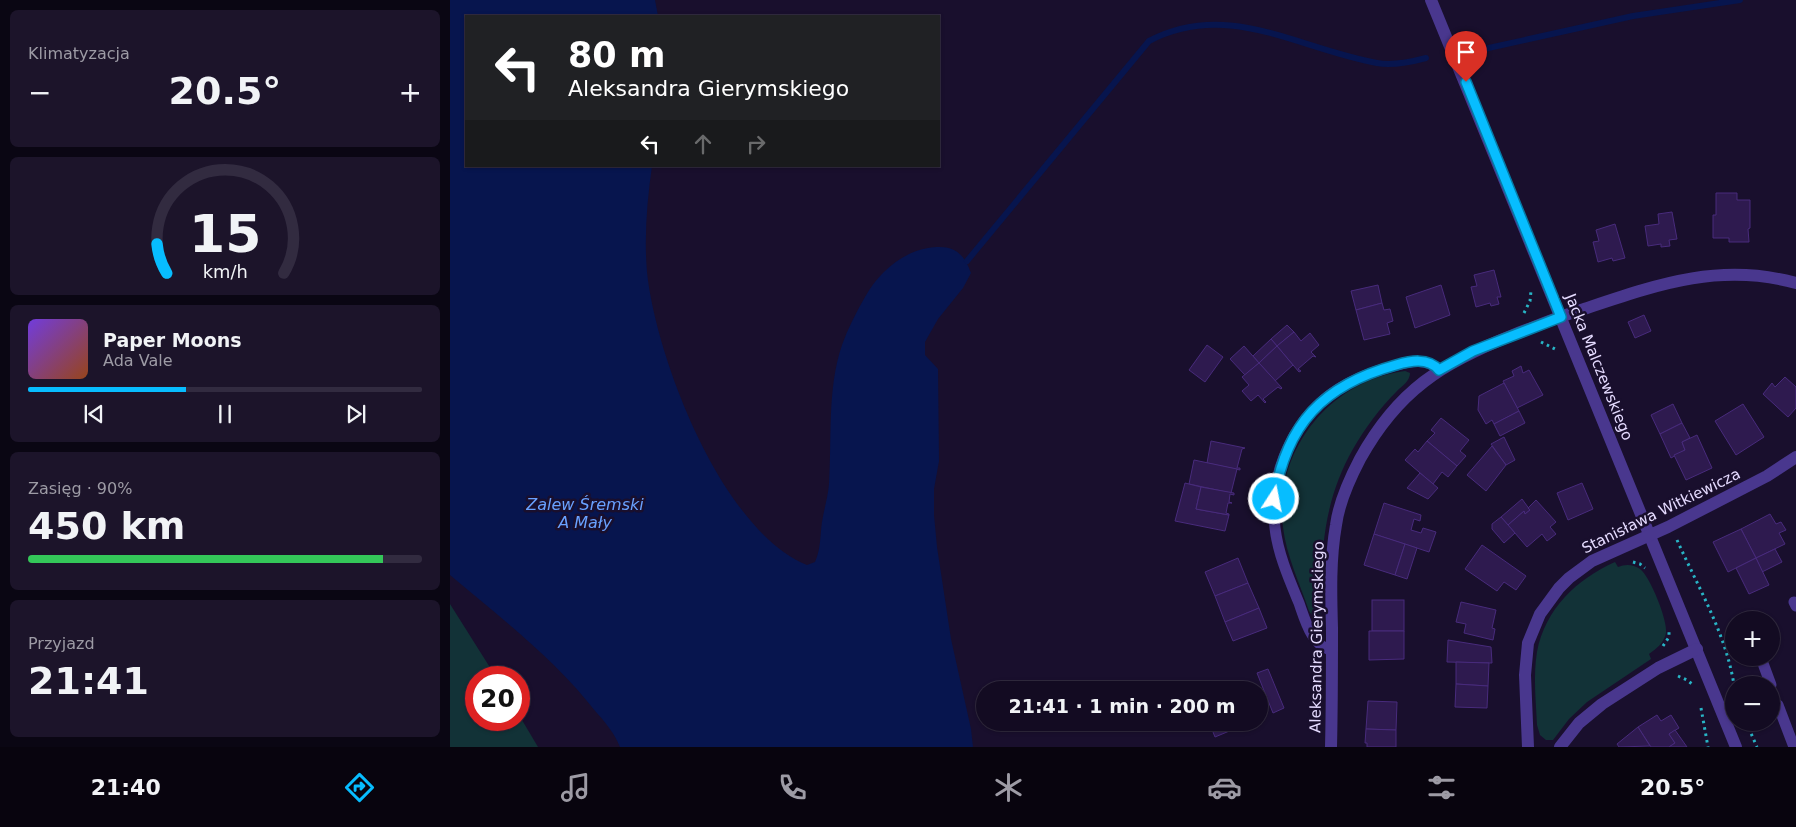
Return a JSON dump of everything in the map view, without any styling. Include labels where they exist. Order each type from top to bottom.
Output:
[{"type":"street","name":"Jacka Malczewskiego","points":[[1432,0],[1649,536],[1725,711]]},
{"type":"street","name":"Aleksandra Gierymskiego","points":[[1331,747],[1333,545],[1339,507],[1364,452],[1388,417],[1414,389],[1439,370],[1473,351],[1561,317],[1662,284],[1708,275],[1750,274],[1796,283]]},
{"type":"street","name":"Stanisława Witkiewicza","points":[[1528,747],[1525,685],[1526,657],[1533,629],[1540,614],[1558,588],[1580,568],[1671,526],[1767,476],[1796,457]]},
{"type":"street","points":[[1560,747],[1590,712],[1664,665],[1697,649]]},
{"type":"street","name":"Jacka Malczewskiego","points":[[1732,731],[1736,747]]},
{"type":"lane","points":[[1332,650],[1320,645],[1310,631],[1285,567],[1279,546],[1275,529],[1274,499],[1284,457],[1297,431],[1306,419],[1328,396],[1340,388],[1371,373],[1413,362],[1430,363],[1439,370]]},
{"type":"lane","points":[[1780,717],[1794,747]]},
{"type":"path","points":[[1521,316],[1530,301],[1532,288]]},
{"type":"path","points":[[1538,341],[1548,344],[1559,354]]},
{"type":"path","points":[[1671,526],[1716,624],[1732,676]]},
{"type":"path","points":[[1630,561],[1640,564],[1647,570]]},
{"type":"path","points":[[1669,624],[1667,640],[1657,652],[1670,676],[1678,676],[1687,680],[1696,689]]},
{"type":"path","points":[[1700,706],[1708,747]]},
{"type":"path","points":[[1750,731],[1756,747]]},
{"type":"green space","points":[[1405,371],[1410,373],[1409,378],[1373,418],[1343,468],[1330,507],[1323,547],[1322,609],[1320,614],[1312,615],[1287,548],[1283,527],[1282,499],[1287,472],[1297,447],[1312,424],[1331,405],[1353,389],[1378,377]]},
{"type":"green space","points":[[1615,562],[1618,567],[1632,565],[1637,567],[1649,580],[1664,619],[1666,627],[1665,637],[1649,654],[1651,659],[1587,702],[1569,719],[1553,740],[1546,740],[1540,735],[1537,725],[1535,679],[1537,652],[1541,636],[1555,609],[1565,597],[1588,577]]},
{"type":"green space","points":[[450,604],[489,666],[465,666],[465,731],[528,731],[538,747],[450,747]]},
{"type":"water","name":"Zalew Śremski A Mały","points":[[450,0],[655,0],[658,15],[465,15],[465,167],[652,167],[646,219],[647,272],[653,308],[679,394],[698,438],[721,480],[747,517],[776,546],[807,565],[815,562],[817,557],[828,489],[832,396],[837,362],[844,339],[855,315],[876,280],[899,260],[918,251],[936,247],[950,248],[960,254],[971,273],[963,288],[938,319],[925,342],[925,355],[938,369],[939,461],[934,489],[937,547],[951,639],[971,729],[973,747],[620,747],[606,724],[563,674],[508,623],[450,575]]},
{"type":"building","points":[[1716,193],[1737,193],[1737,200],[1750,200],[1749,242],[1729,242],[1729,238],[1713,238],[1713,215],[1716,215]]},
{"type":"building","points":[[1672,212],[1677,239],[1669,240],[1670,246],[1661,247],[1661,244],[1648,246],[1645,226],[1659,224],[1658,214]]},
{"type":"building","points":[[1615,224],[1625,258],[1613,261],[1612,258],[1598,262],[1593,242],[1599,241],[1596,230]]},
{"type":"building","points":[[1494,270],[1501,297],[1497,297],[1499,304],[1491,306],[1490,303],[1476,307],[1471,287],[1477,286],[1474,275]]},
{"type":"building","points":[[1378,285],[1382,303],[1356,310],[1351,291]]},
{"type":"building","points":[[1441,285],[1450,315],[1415,328],[1406,297]]},
{"type":"building","points":[[1382,303],[1384,310],[1390,309],[1393,321],[1387,323],[1390,334],[1364,340],[1356,310]]},
{"type":"building","points":[[1644,315],[1651,331],[1635,338],[1628,322]]},
{"type":"building","points":[[1287,325],[1294,332],[1277,346],[1271,339]]},
{"type":"building","points":[[1294,332],[1301,341],[1310,333],[1319,345],[1311,352],[1316,357],[1313,356],[1298,369],[1301,371],[1299,372],[1277,346]]},
{"type":"building","points":[[1271,339],[1277,346],[1259,363],[1253,356]]},
{"type":"building","points":[[1207,345],[1223,357],[1205,382],[1189,370]]},
{"type":"building","points":[[1244,346],[1259,363],[1245,375],[1230,359]]},
{"type":"building","points":[[1277,346],[1293,365],[1275,381],[1259,363]]},
{"type":"building","points":[[1259,363],[1282,388],[1278,387],[1263,399],[1265,403],[1258,395],[1251,401],[1242,391],[1249,385],[1242,377]]},
{"type":"building","points":[[1521,366],[1523,373],[1529,370],[1543,395],[1517,408],[1503,381],[1514,376],[1512,371]]},
{"type":"building","points":[[1785,377],[1796,387],[1796,408],[1788,417],[1763,394],[1772,383],[1775,387]]},
{"type":"building","points":[[1504,383],[1519,411],[1494,424],[1492,420],[1486,424],[1478,410],[1479,396]]},
{"type":"building","points":[[1673,404],[1682,423],[1660,434],[1651,415]]},
{"type":"building","points":[[1743,404],[1764,437],[1736,455],[1715,421]]},
{"type":"building","points":[[1519,411],[1525,423],[1500,436],[1494,424]]},
{"type":"building","points":[[1441,418],[1469,440],[1460,451],[1466,456],[1457,466],[1427,441],[1435,433],[1431,430]]},
{"type":"building","points":[[1682,423],[1690,438],[1682,442],[1685,450],[1671,458],[1660,434]]},
{"type":"building","points":[[1697,435],[1712,468],[1686,480],[1674,455],[1685,450],[1682,442]]},
{"type":"building","points":[[1504,437],[1515,460],[1506,465],[1491,444]]},
{"type":"building","points":[[1211,441],[1245,448],[1242,449],[1237,468],[1240,468],[1240,470],[1207,463]]},
{"type":"building","points":[[1427,441],[1457,466],[1448,477],[1442,472],[1433,484],[1405,460],[1415,449],[1418,452]]},
{"type":"building","points":[[1492,446],[1506,465],[1486,491],[1467,475]]},
{"type":"building","points":[[1194,460],[1237,469],[1231,493],[1189,484]]},
{"type":"building","points":[[1420,473],[1438,488],[1428,499],[1407,488]]},
{"type":"building","points":[[1185,483],[1201,487],[1196,509],[1229,515],[1225,531],[1175,521]]},
{"type":"building","points":[[1582,483],[1593,509],[1568,520],[1557,493]]},
{"type":"building","points":[[1201,487],[1234,493],[1234,495],[1230,494],[1229,502],[1232,503],[1228,503],[1226,513],[1229,515],[1196,509]]},
{"type":"building","points":[[1522,499],[1530,510],[1525,514],[1524,511],[1508,525],[1501,517]]},
{"type":"building","points":[[1536,500],[1556,522],[1550,527],[1556,534],[1547,541],[1542,534],[1527,547],[1508,525],[1524,511],[1525,514],[1530,510],[1528,508]]},
{"type":"building","points":[[1384,503],[1421,515],[1420,521],[1414,519],[1411,530],[1421,533],[1423,528],[1436,532],[1429,552],[1374,534]]},
{"type":"building","points":[[1770,514],[1776,524],[1781,522],[1786,530],[1779,533],[1785,544],[1756,558],[1741,529]]},
{"type":"building","points":[[1501,517],[1515,533],[1504,543],[1492,529],[1492,524]]},
{"type":"building","points":[[1741,529],[1756,558],[1728,572],[1713,542]]},
{"type":"building","points":[[1374,534],[1405,544],[1395,575],[1364,565]]},
{"type":"building","points":[[1405,544],[1417,548],[1407,579],[1395,575]]},
{"type":"building","points":[[1482,545],[1526,576],[1516,590],[1504,582],[1497,591],[1465,569]]},
{"type":"building","points":[[1775,549],[1782,562],[1762,572],[1756,558]]},
{"type":"building","points":[[1238,558],[1248,583],[1215,596],[1205,572]]},
{"type":"building","points":[[1756,558],[1769,585],[1749,594],[1736,568]]},
{"type":"building","points":[[1248,583],[1259,608],[1225,622],[1215,596]]},
{"type":"building","points":[[1372,600],[1404,600],[1404,631],[1372,631]]},
{"type":"building","points":[[1461,602],[1496,610],[1492,628],[1495,629],[1493,640],[1464,633],[1466,624],[1456,622]]},
{"type":"building","points":[[1259,608],[1267,628],[1233,641],[1225,622]]},
{"type":"building","points":[[1369,631],[1404,631],[1404,659],[1369,660]]},
{"type":"building","points":[[1448,640],[1491,647],[1492,663],[1447,662]]},
{"type":"building","points":[[1456,662],[1489,663],[1488,686],[1456,684]]},
{"type":"building","points":[[1268,669],[1284,708],[1273,713],[1268,700],[1268,681],[1260,681],[1257,673]]},
{"type":"building","points":[[1456,684],[1488,686],[1487,708],[1455,707]]},
{"type":"building","points":[[1368,701],[1397,702],[1396,730],[1366,729]]},
{"type":"building","points":[[1657,715],[1661,721],[1671,715],[1679,728],[1669,734],[1675,743],[1669,747],[1651,747],[1638,727]]},
{"type":"building","points":[[1638,727],[1650,746],[1619,747],[1617,744]]},
{"type":"building","points":[[1366,729],[1396,730],[1396,747],[1367,747],[1367,743],[1365,743]]},
{"type":"building","points":[[1675,730],[1687,747],[1669,747],[1675,743],[1669,734]]},
{"type":"building","points":[[1213,731],[1229,731],[1215,737]]},
{"type":"waterway","points":[[1475,51],[1633,16],[1740,0]]},
{"type":"waterway","points":[[967,261],[1149,41],[1178,30],[1207,25],[1234,26],[1262,31],[1377,63],[1395,64],[1426,58]]},
{"type":"route","points":[[1274,499],[1284,457],[1297,431],[1316,407],[1340,388],[1371,373],[1399,364],[1422,361],[1430,363],[1439,370],[1473,351],[1561,317],[1466,82]]}]
